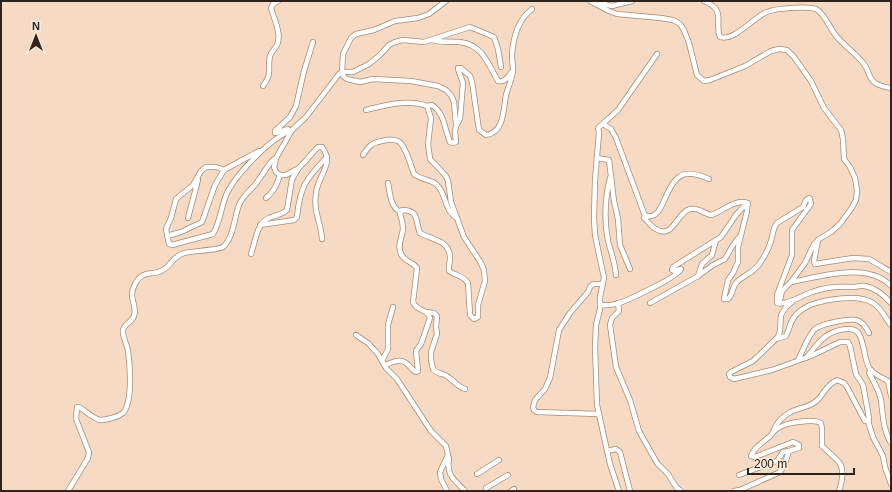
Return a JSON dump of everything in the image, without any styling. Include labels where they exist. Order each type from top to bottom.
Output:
[{"type":"street","points":[[263,86],[267,81],[269,74],[270,55],[277,44],[278,30],[271,8],[273,4],[278,1]]},
{"type":"street","points":[[366,110],[390,104],[406,103],[427,106],[432,105],[438,109],[442,116],[450,142],[456,142],[454,102],[451,95],[446,90],[438,86],[411,80],[373,79],[360,82],[346,78],[343,76],[342,72],[343,54],[351,38],[356,34],[374,30],[395,21],[424,16],[436,10],[446,1]]},
{"type":"street","points":[[590,1],[617,14],[661,18],[673,20],[680,24],[689,43],[697,75],[704,81],[745,66],[771,51],[779,49],[787,50],[794,56],[816,89],[824,108],[840,130],[843,139],[844,159],[855,178],[857,190],[856,200],[848,214],[831,232],[818,239],[814,244],[805,263],[791,282],[782,291],[779,297],[780,304]]},
{"type":"street","points":[[594,1],[606,6],[632,1]]},
{"type":"street","points":[[704,1],[709,3],[717,11],[720,19],[718,33],[720,37],[724,38],[745,27],[767,12],[794,7],[817,10],[824,17],[844,46],[864,64],[874,82],[891,88]]},
{"type":"street","points":[[456,126],[460,119],[463,83],[458,68],[462,68],[470,76],[479,130],[486,135],[492,134],[500,124],[504,114],[506,95],[513,70],[512,56],[517,30],[526,14],[532,9]]},
{"type":"street","points":[[299,168],[286,175],[280,175],[276,172],[274,167],[276,158],[292,130],[306,117],[339,74],[342,72],[353,72],[369,64],[389,45],[395,42],[403,40],[424,42],[470,26],[494,37],[501,67]]},
{"type":"street","points":[[432,40],[436,42],[462,42],[475,48],[484,55],[498,81],[506,80],[513,70]]},
{"type":"street","points":[[292,130],[287,129],[275,133],[275,131],[290,117],[296,106],[304,71],[313,42]]},
{"type":"street","points":[[619,491],[607,451],[597,405],[596,325],[604,278],[595,235],[594,218],[599,133],[598,128],[622,105],[657,54]]},
{"type":"street","points":[[400,212],[402,210],[408,210],[412,212],[418,222],[420,233],[443,242],[446,246],[450,258],[449,271],[462,276],[468,283],[470,315],[474,319],[478,317],[478,305],[485,281],[484,270],[464,237],[451,202],[446,176],[430,159],[428,144],[431,118],[427,106]]},
{"type":"street","points":[[603,124],[611,129],[616,138],[645,216],[644,218],[654,228],[663,231],[671,229],[682,214],[691,208],[698,209],[711,215],[740,202],[748,203],[738,247],[738,262],[728,280],[724,296],[725,299],[730,297],[738,281],[753,271],[759,264],[771,244],[774,227],[777,223],[803,207],[807,199],[810,199],[811,204],[808,210],[792,230],[792,255],[777,295],[777,301],[780,304]]},
{"type":"street","points":[[167,236],[202,222],[215,185],[224,170],[261,150],[285,132],[292,130]]},
{"type":"street","points":[[363,155],[373,143],[385,140],[399,141],[403,146],[414,174],[417,177],[433,182],[437,185],[442,191],[445,202],[452,215],[457,218]]},
{"type":"street","points":[[251,254],[260,225],[268,218],[284,213],[287,210],[292,179],[299,168],[318,147],[322,147],[328,160],[316,191],[315,201],[315,211],[322,239]]},
{"type":"street","points":[[224,170],[216,167],[206,167],[201,170],[193,185],[176,199],[171,218],[166,228],[169,244],[172,245],[213,234],[228,191],[261,150]]},
{"type":"street","points":[[260,225],[294,220],[297,217],[302,189],[305,182],[327,157]]},
{"type":"street","points":[[68,491],[88,458],[89,452],[76,419],[76,409],[79,407],[100,420],[117,417],[124,412],[127,404],[130,388],[129,362],[128,349],[122,331],[134,317],[131,295],[136,283],[140,277],[147,273],[163,270],[175,257],[200,250],[220,249],[224,246],[230,238],[239,204],[246,193],[263,174],[272,159],[276,158]]},
{"type":"street","points":[[597,158],[609,160],[618,219],[620,245],[630,269]]},
{"type":"street","points":[[188,218],[201,170]]},
{"type":"street","points":[[611,174],[606,199],[606,220],[608,240],[614,259],[616,275]]},
{"type":"street","points":[[645,216],[653,216],[658,212],[674,181],[680,176],[695,174],[709,180]]},
{"type":"street","points":[[266,198],[277,185],[280,175]]},
{"type":"street","points":[[388,182],[391,200],[394,207],[400,212],[403,230],[399,244],[400,251],[402,256],[417,268],[413,302],[417,308],[426,312],[434,313],[437,316],[437,334],[431,352],[433,369],[438,374],[446,376],[460,388],[465,389]]},
{"type":"street","points":[[600,305],[607,306],[618,303],[650,290],[678,274],[681,269],[674,271],[673,267],[721,237],[741,208],[744,206],[747,208]]},
{"type":"street","points":[[650,303],[725,259],[733,245],[742,234]]},
{"type":"street","points":[[818,239],[814,261],[815,264],[853,258],[869,259],[891,272]]},
{"type":"street","points":[[698,276],[702,264],[712,255],[716,240]]},
{"type":"street","points":[[791,282],[827,275],[862,273],[876,277],[891,286]]},
{"type":"street","points":[[599,414],[537,412],[532,407],[535,400],[544,391],[550,378],[559,330],[570,313],[588,292],[590,287],[593,284],[603,284]]},
{"type":"street","points":[[780,304],[785,304],[813,291],[830,287],[864,286],[879,292],[891,303]]},
{"type":"street","points":[[776,339],[786,336],[792,321],[802,310],[809,306],[827,301],[858,297],[864,298],[873,302],[890,324]]},
{"type":"street","points":[[797,298],[786,307],[781,315],[780,335],[753,362],[731,372],[729,374],[730,377],[734,379],[765,372],[807,357],[843,341],[850,344],[856,374],[863,385],[868,412],[868,421],[873,437],[883,456],[891,484]]},
{"type":"street","points":[[618,303],[619,311],[612,318],[610,325],[617,369],[630,400],[639,431],[657,464],[668,474],[680,491]]},
{"type":"street","points":[[383,363],[388,349],[388,325],[393,307]]},
{"type":"street","points":[[383,363],[401,361],[406,363],[413,371],[418,371],[416,351],[421,344],[430,318],[426,312]]},
{"type":"street","points":[[798,360],[810,335],[817,327],[836,322],[855,320],[862,323],[869,333]]},
{"type":"street","points":[[807,357],[825,337],[834,332],[850,329],[858,332],[863,342],[870,370],[869,373],[876,384],[886,434],[891,444]]},
{"type":"street","points":[[356,335],[368,343],[397,380],[432,431],[446,446],[450,476],[465,491]]},
{"type":"street","points":[[870,370],[888,381],[891,396]]},
{"type":"street","points":[[774,431],[783,416],[817,401],[825,389],[837,380],[844,383],[863,417],[866,421],[868,421]]},
{"type":"street","points":[[739,475],[777,461],[783,452],[799,448],[799,445],[793,442],[755,457],[751,456],[757,447],[780,426],[795,422],[816,420],[821,423],[822,446],[838,460],[842,466],[840,490]]},
{"type":"street","points":[[607,451],[616,449],[620,452],[630,491]]},
{"type":"street","points":[[734,491],[740,490],[780,472],[784,466],[789,451]]},
{"type":"street","points":[[447,491],[441,479],[440,472],[448,455]]},
{"type":"street","points":[[477,474],[499,460]]},
{"type":"street","points":[[884,462],[890,464]]},
{"type":"street","points":[[486,488],[508,475]]}]
